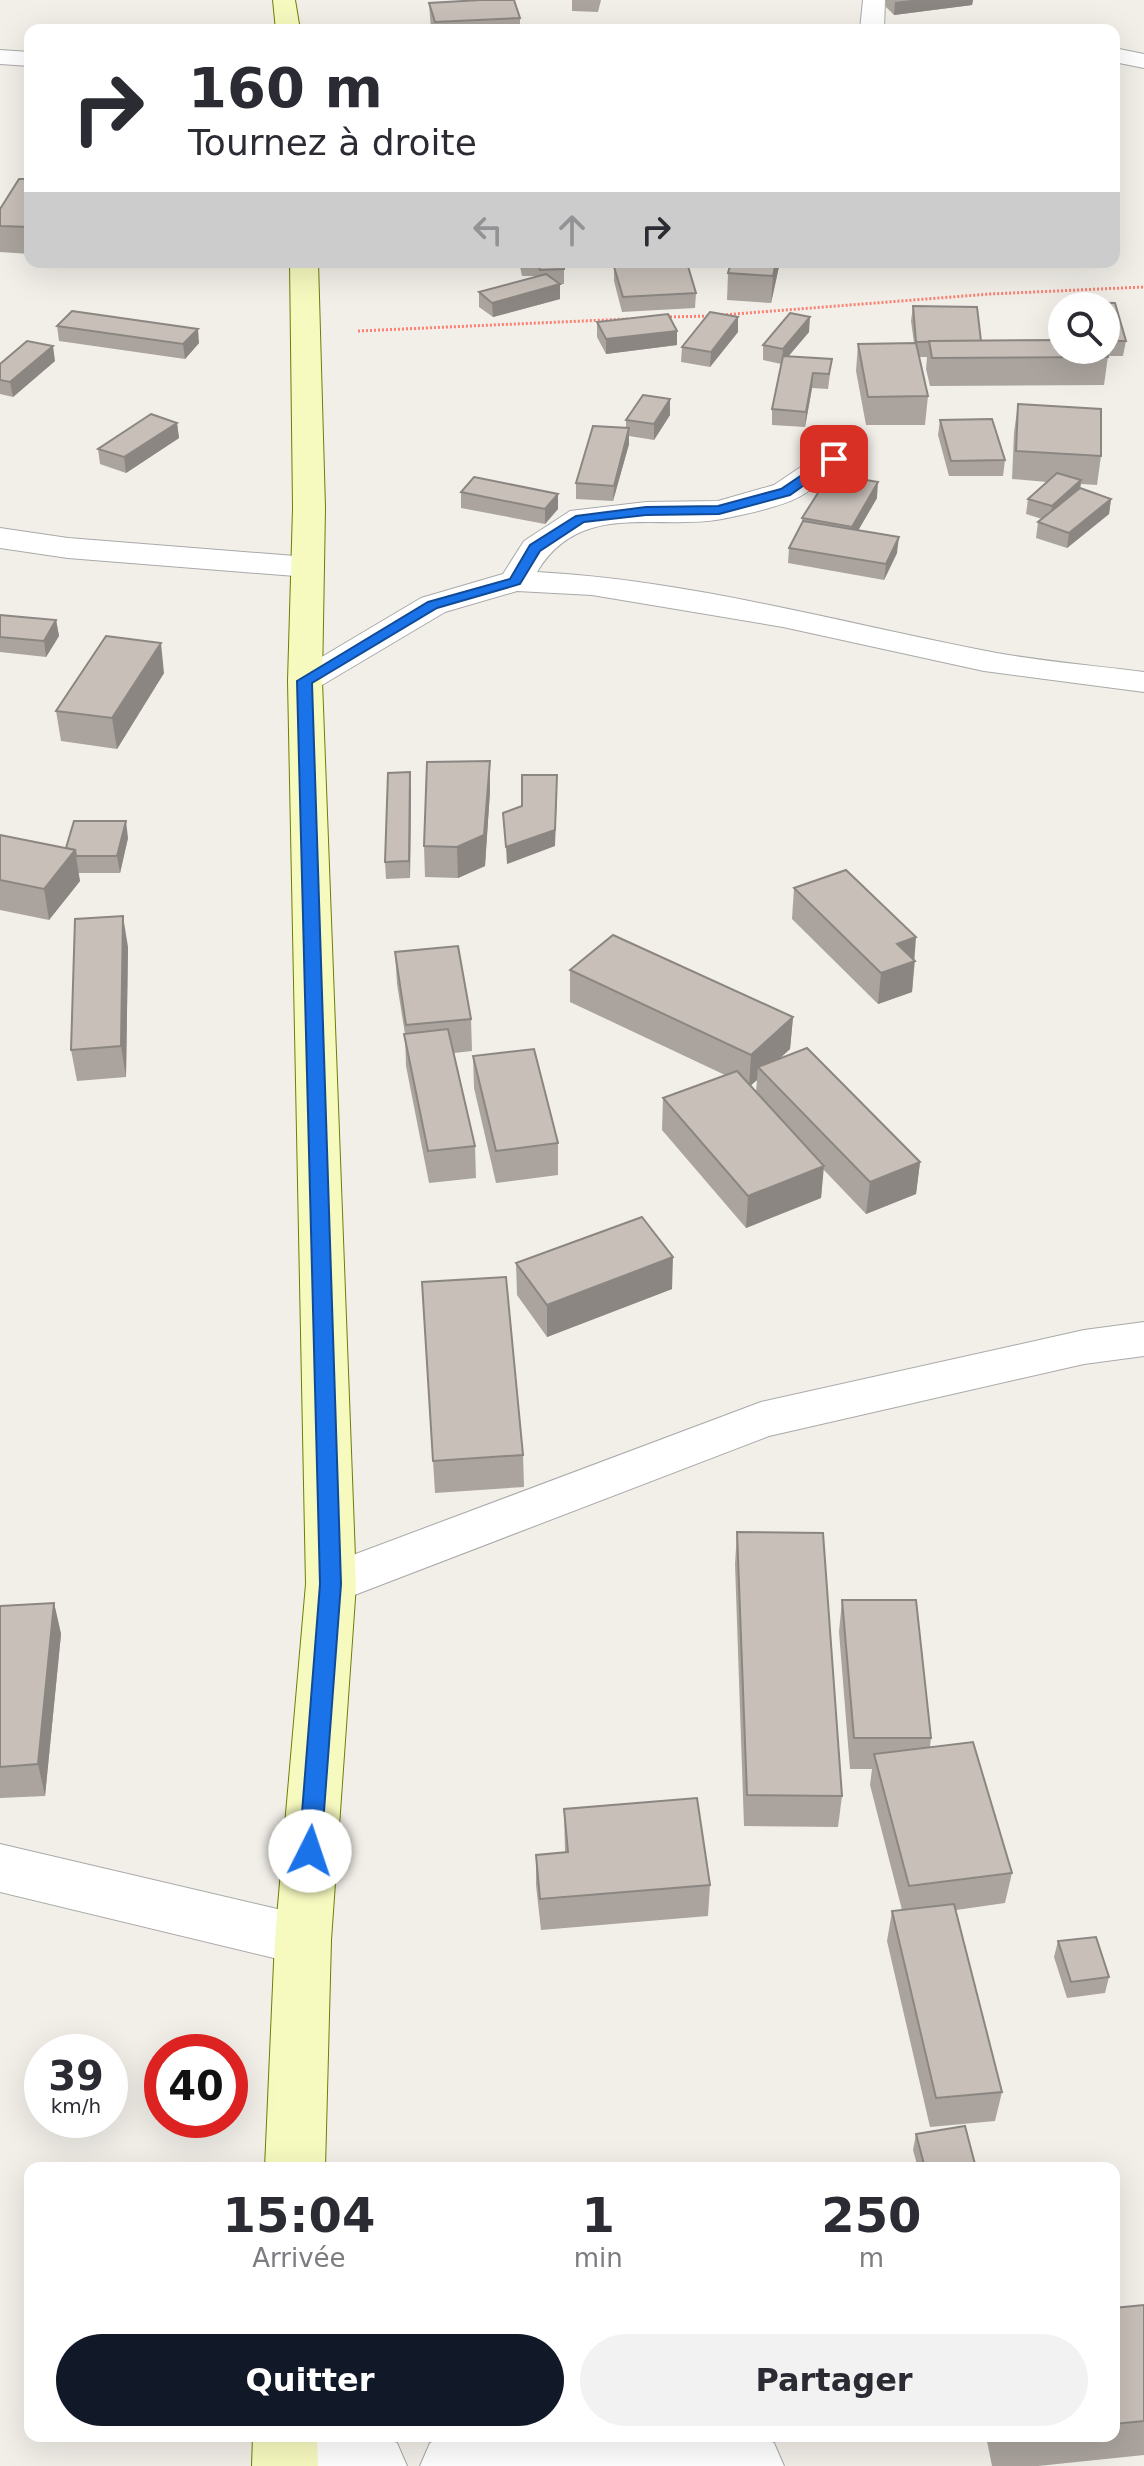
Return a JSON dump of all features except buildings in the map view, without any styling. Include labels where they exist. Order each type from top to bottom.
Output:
[{"type":"street","points":[[284,0],[287,24]]},
{"type":"street","points":[[872,24],[874,0]]},
{"type":"street","points":[[1120,56],[1144,61]]},
{"type":"street","points":[[0,57],[24,59]]},
{"type":"street","points":[[295,2162],[303,1940],[331,1584],[305,681],[308,567],[304,268]]},
{"type":"street","points":[[515,581],[535,548],[581,518],[646,511],[719,510],[785,492],[834,459]]},
{"type":"street","points":[[7,548],[68,548],[308,567]]},
{"type":"street","points":[[305,681],[433,605],[515,581],[592,585],[783,617],[984,661],[1144,682]]},
{"type":"street","points":[[331,1584],[761,1420],[1084,1347],[1144,1339]]},
{"type":"street","points":[[0,1868],[303,1940]]},
{"type":"street","points":[[453,2466],[590,2442]]},
{"type":"street","points":[[602,2442],[751,2466]]},
{"type":"street","points":[[285,2451],[374,2466]]},
{"type":"path","points":[[660,318],[766,313],[990,294],[1144,287]]},
{"type":"path","points":[[305,333],[630,319]]},
{"type":"route","points":[[310,1851],[331,1584],[305,681],[433,605],[515,581],[535,548],[581,518],[646,511],[719,510],[785,492],[834,459]]}]
